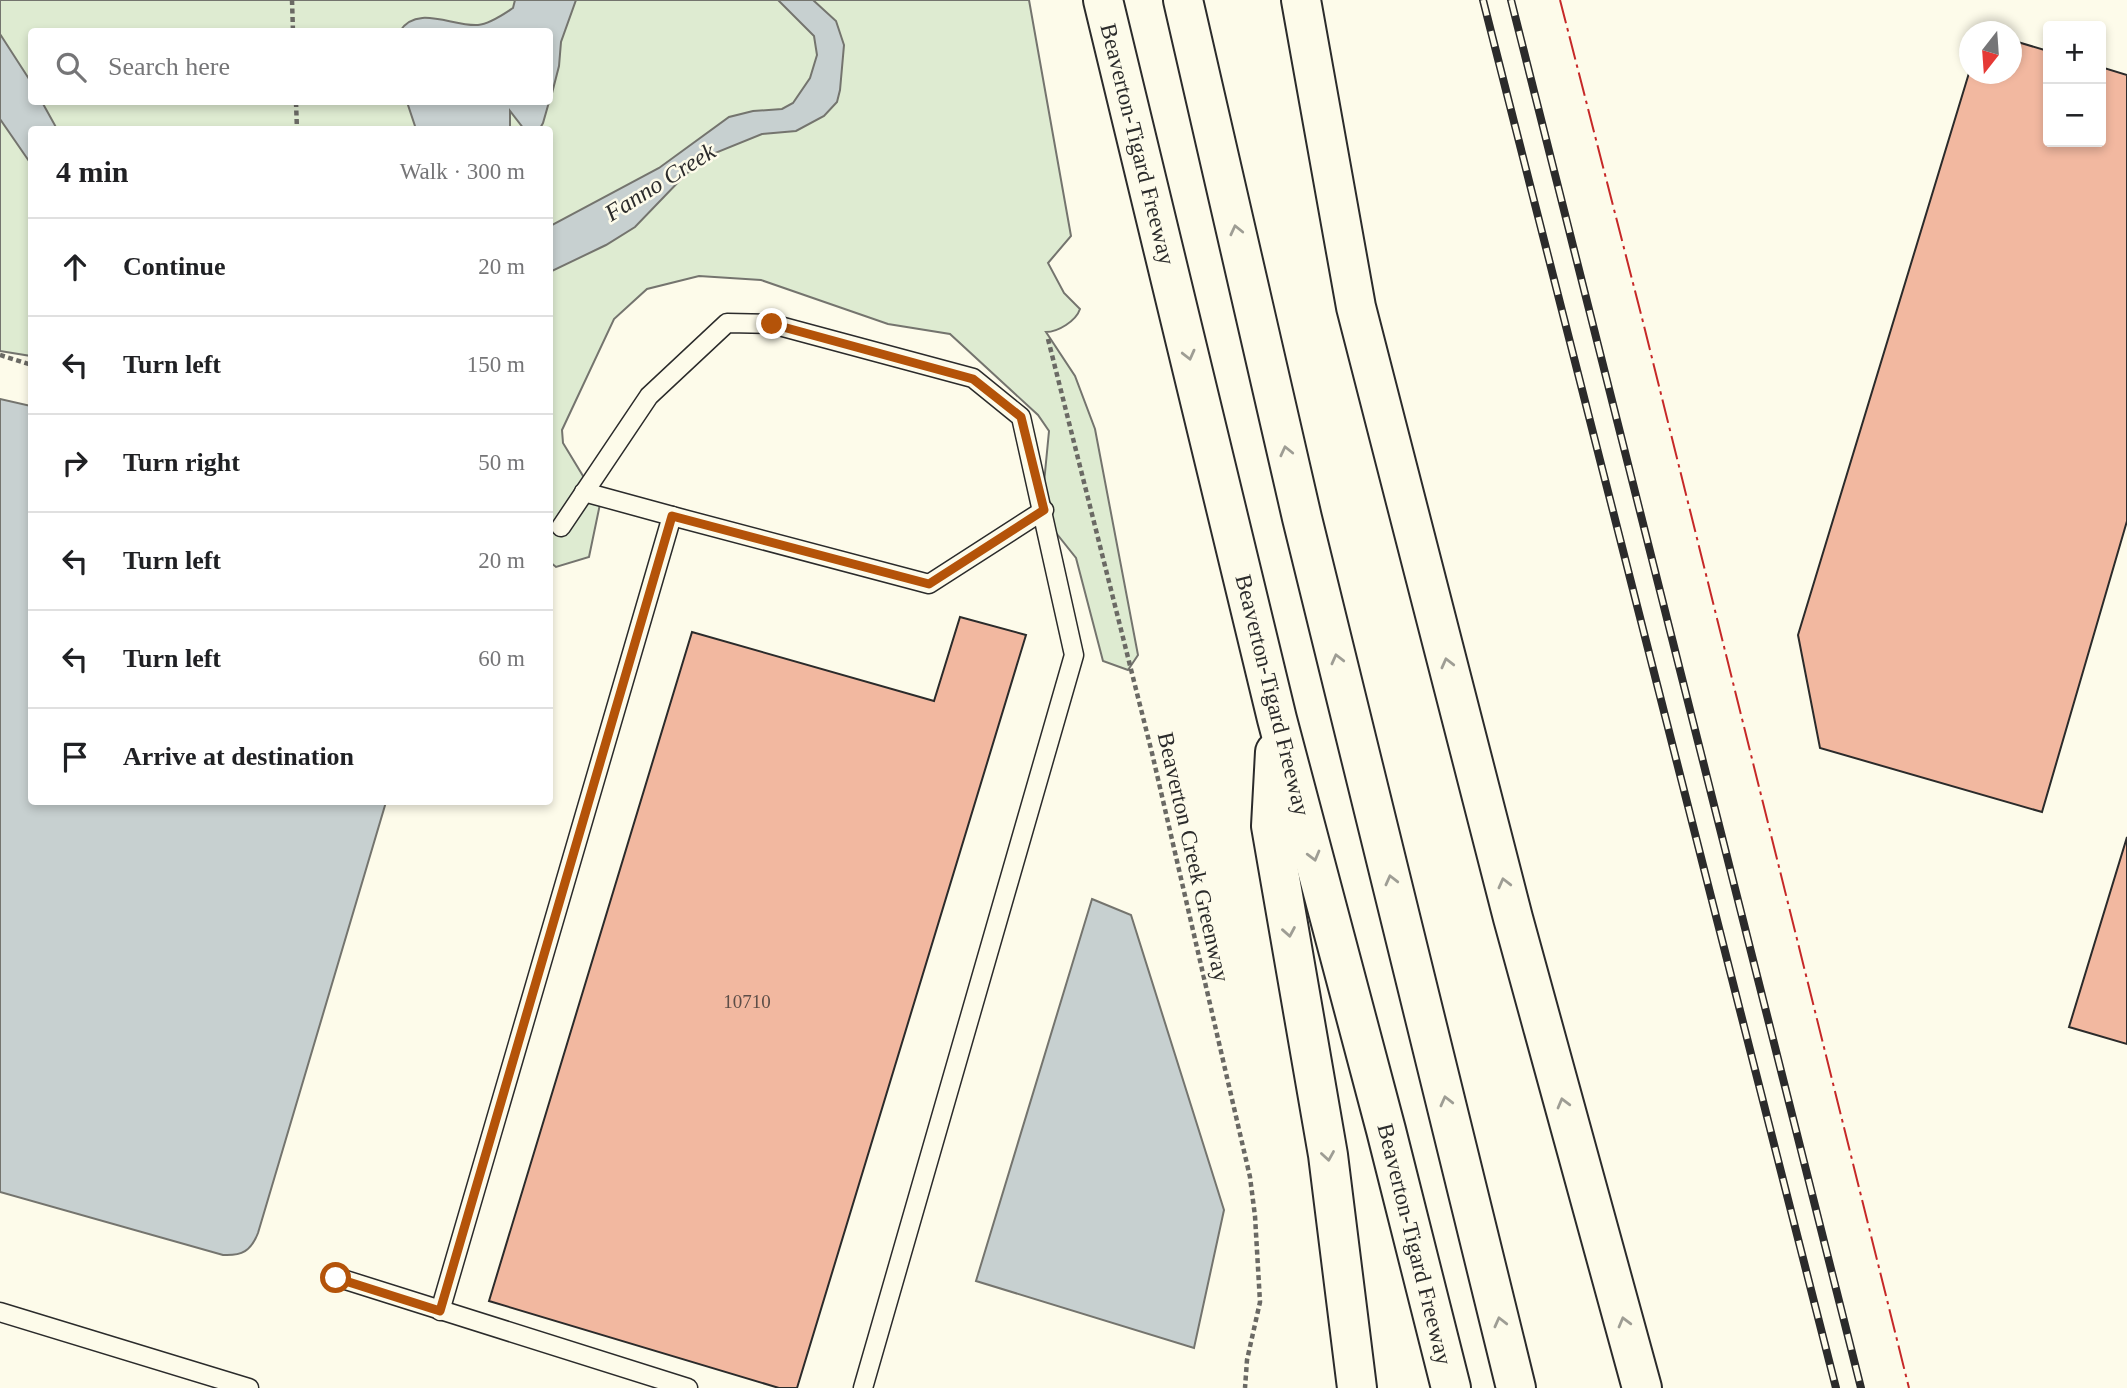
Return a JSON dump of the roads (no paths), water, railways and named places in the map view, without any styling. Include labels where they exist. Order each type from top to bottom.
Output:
[{"type":"highway","name":"Beaverton-Tigard Freeway","points":[[1103,0],[1277,719],[1451,1388]]},
{"type":"highway","points":[[1183,0],[1302,518],[1516,1388]]},
{"type":"highway","points":[[1301,0],[1356,307],[1513,918],[1642,1388]]},
{"type":"highway","points":[[1277,719],[1271,826],[1328,1155],[1357,1388]]},
{"type":"lane","points":[[561,527],[649,396],[727,323],[772,324],[973,379],[1021,417],[1044,510],[1074,655],[863,1388]]},
{"type":"lane","points":[[584,492],[929,584],[1044,510]]},
{"type":"lane","points":[[440,1311],[672,516]]},
{"type":"lane","points":[[336,1278],[688,1388]]},
{"type":"lane","points":[[0,1312],[249,1388]]},
{"type":"water","points":[[515,0],[576,0],[561,42],[553,89],[553,28],[403,28],[416,19],[426,18],[478,25],[513,8]]},
{"type":"water","name":"Fanno Creek","points":[[778,0],[813,0],[836,21],[844,45],[840,90],[837,102],[824,116],[796,131],[762,134],[710,155],[685,175],[635,227],[606,245],[553,271],[553,224],[659,168],[729,117],[753,111],[782,109],[793,103],[810,78],[817,55],[814,36]]},
{"type":"water","points":[[0,34],[28,77],[28,105],[44,105],[55,126],[28,126],[28,160],[0,119]]},
{"type":"water","points":[[408,105],[548,105],[541,126],[522,126],[510,111],[510,126],[415,126]]},
{"type":"water","points":[[0,399],[28,405],[28,805],[385,805],[258,1233],[249,1248],[235,1255],[223,1255],[0,1192]]},
{"type":"water","points":[[1092,899],[1131,915],[1224,1210],[1194,1348],[976,1281]]},
{"type":"railway","points":[[1483,0],[1836,1388]]},
{"type":"railway","points":[[1511,0],[1861,1388]]}]
